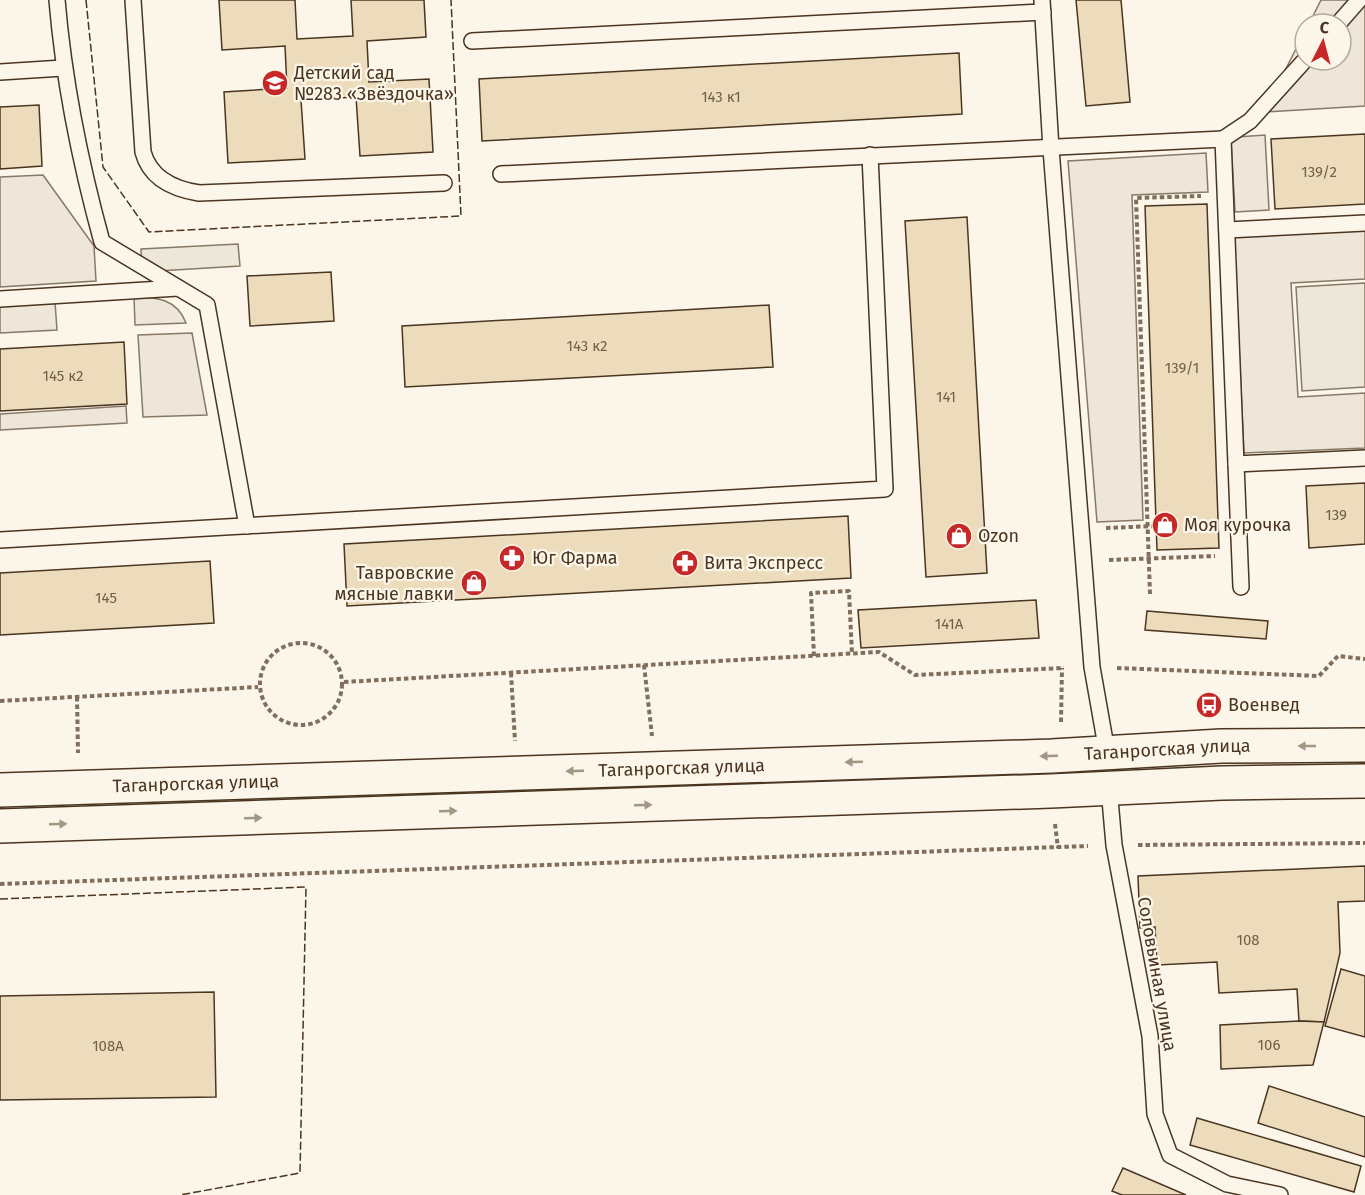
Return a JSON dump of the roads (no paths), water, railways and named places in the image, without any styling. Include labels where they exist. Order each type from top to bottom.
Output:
[{"type":"main road","name":"Таганрогская улица","points":[[0,790],[1107,752],[1221,746],[1365,745]]},
{"type":"main road","points":[[1107,752],[1109,788]]},
{"type":"main road","name":"Таганрогская улица","points":[[0,826],[1222,783],[1365,782]]},
{"type":"lane","points":[[57,0],[63,68],[84,178],[102,242],[207,304],[247,526]]},
{"type":"lane","points":[[133,0],[143,152],[152,172],[168,184],[198,193],[444,183]]},
{"type":"lane","points":[[1348,12],[1359,0]]},
{"type":"lane","points":[[472,41],[1042,6],[1051,149],[1092,667],[1107,752]]},
{"type":"lane","points":[[0,72],[63,68]]},
{"type":"lane","points":[[501,174],[1223,139],[1250,121],[1294,72]]},
{"type":"lane","points":[[1223,139],[1241,587]]},
{"type":"lane","points":[[0,540],[885,489],[870,155]]},
{"type":"lane","points":[[1227,230],[1365,223]]},
{"type":"lane","points":[[0,299],[178,288]]},
{"type":"lane","points":[[1236,464],[1365,458]]},
{"type":"lane","name":"Соловьиная улица","points":[[1109,788],[1114,845],[1150,1036],[1155,1114],[1170,1155],[1227,1184],[1280,1195]]},
{"type":"place","name":"Детский сад №283 «Звёздочка»","points":[[275,83]]},
{"type":"place","name":"Моя курочка","points":[[1165,525]]},
{"type":"place","name":"Ozon","points":[[959,536]]},
{"type":"place","name":"Юг Фарма","points":[[512,558]]},
{"type":"place","name":"Вита Экспресс","points":[[685,563]]},
{"type":"place","name":"Тавровские мясные лавки","points":[[474,583]]},
{"type":"place","name":"Военвед","points":[[1209,705]]}]
